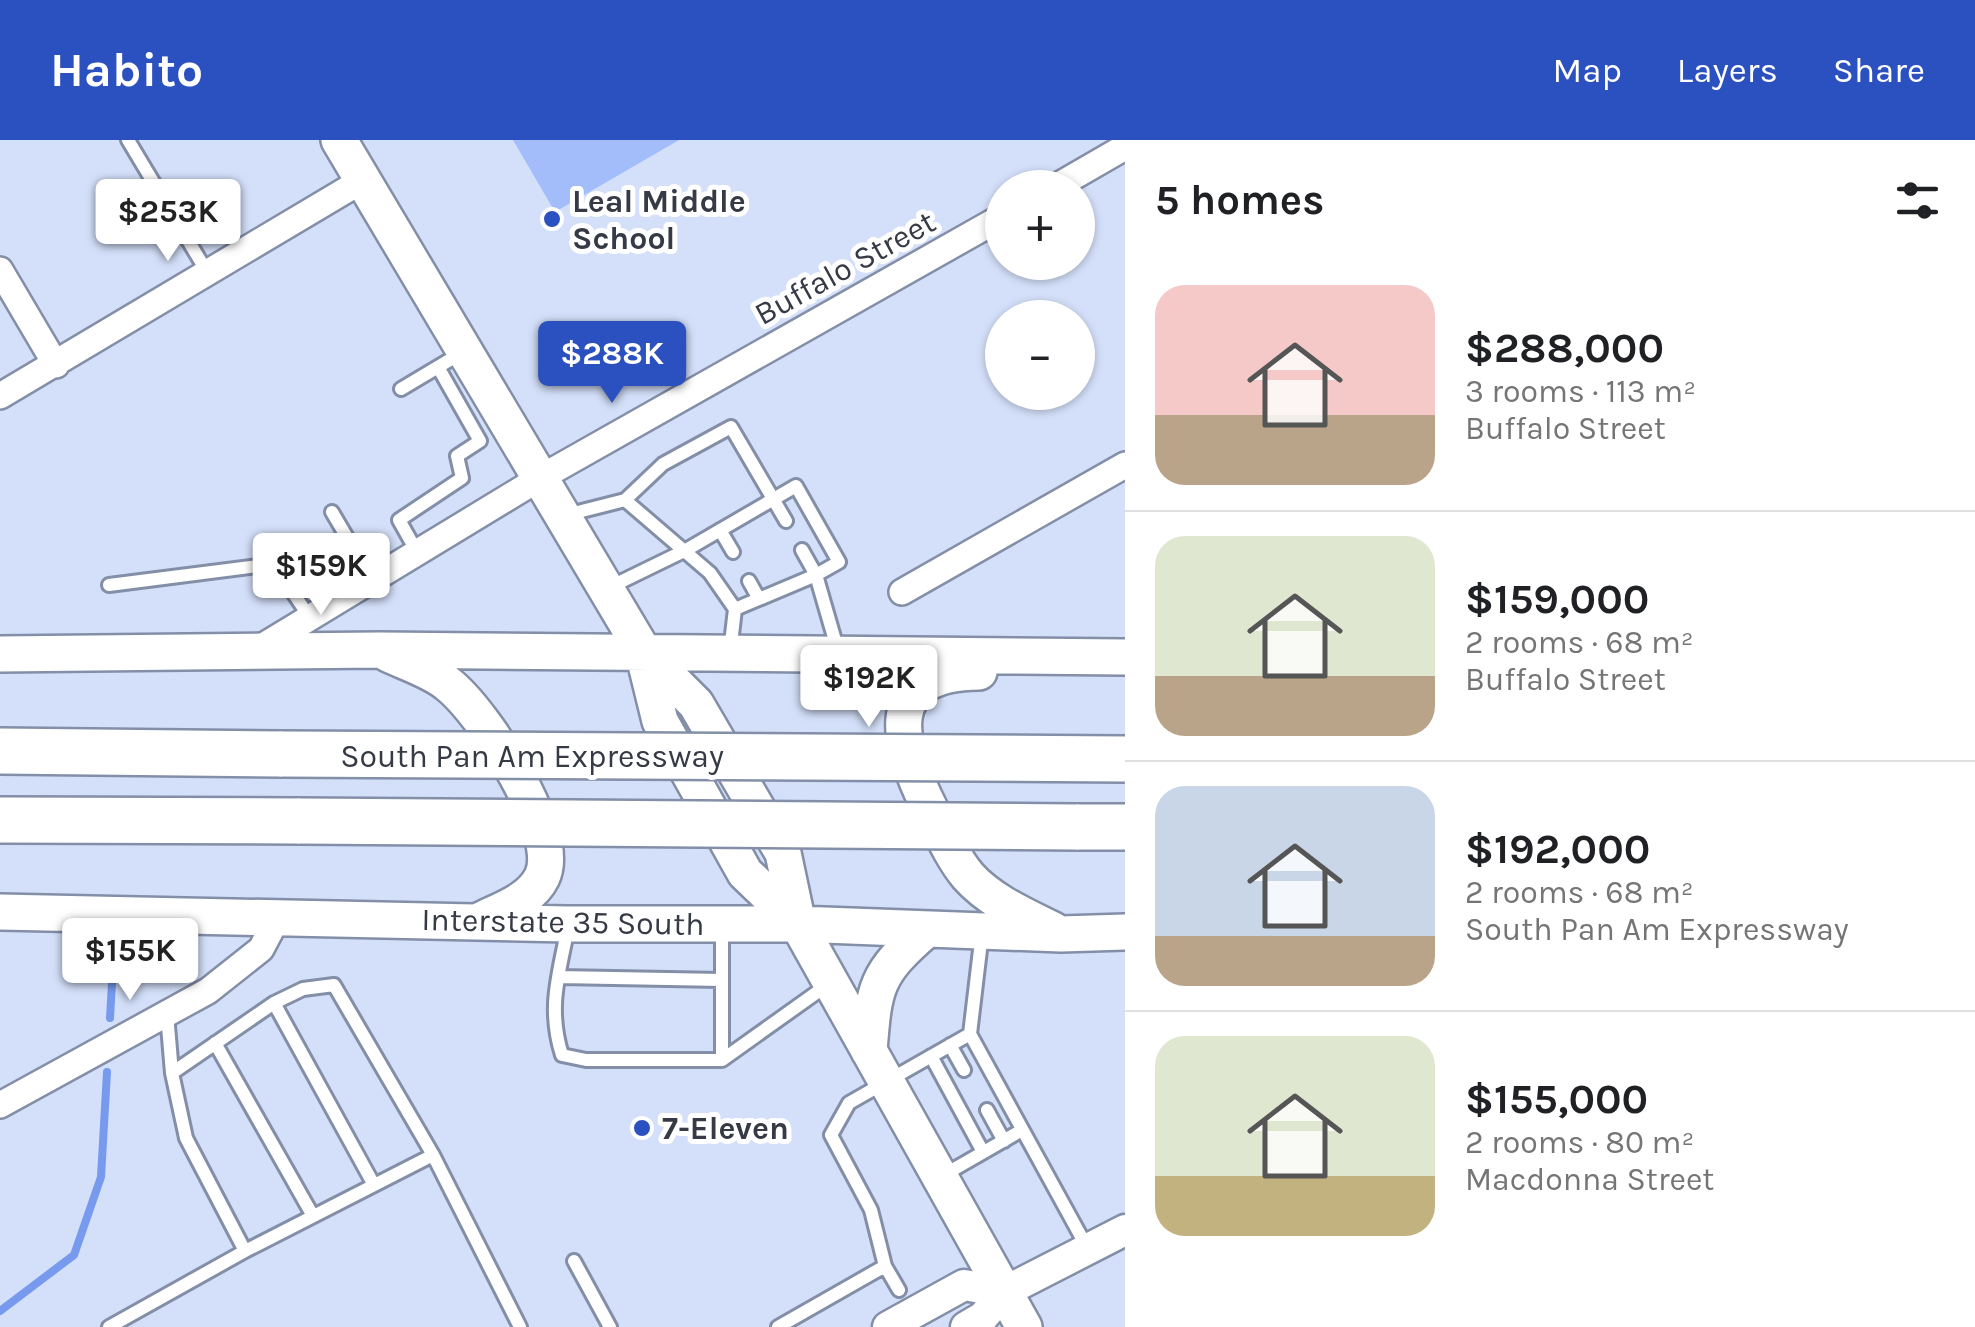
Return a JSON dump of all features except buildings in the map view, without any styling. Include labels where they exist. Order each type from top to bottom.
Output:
[{"type":"highway","name":"South Pan Am Expressway","points":[[0,752],[1125,759]]},
{"type":"highway","name":"South Pan Am Expressway","points":[[0,820],[1125,827]]},
{"type":"main road","points":[[339,140],[494,433],[540,478],[643,651],[696,704],[783,853],[798,924],[1024,1327]]},
{"type":"main road","points":[[0,654],[380,650],[1125,657]]},
{"type":"main road","points":[[380,650],[447,683],[478,714],[496,739],[545,837],[548,856],[544,875],[532,894],[476,922]]},
{"type":"main road","points":[[1061,934],[1013,910],[969,877],[916,782],[901,734],[907,707],[919,688],[936,677],[958,672],[1125,670]]},
{"type":"main road","name":"Interstate 35 South","points":[[0,912],[568,924],[798,924],[982,933],[1125,932]]},
{"type":"main road","points":[[877,1066],[874,995],[905,948],[926,930]]},
{"type":"street","points":[[1086,170],[1125,148]]},
{"type":"street","points":[[0,396],[362,180]]},
{"type":"street","name":"Buffalo Street","points":[[255,651],[540,478],[985,227]]},
{"type":"street","points":[[0,270],[56,365]]},
{"type":"street","points":[[902,592],[1125,465]]},
{"type":"street","points":[[0,1105],[208,991],[261,949],[278,916]]},
{"type":"street","points":[[966,1327],[983,1317],[1004,1292],[1125,1230]]},
{"type":"street","points":[[888,1327],[964,1284],[1004,1292]]},
{"type":"lane","points":[[128,140],[207,272]]},
{"type":"lane","points":[[401,389],[452,359]]},
{"type":"lane","points":[[563,516],[624,500],[663,464],[732,427],[786,521]]},
{"type":"lane","points":[[417,552],[399,520],[462,478],[457,456],[494,433]]},
{"type":"lane","points":[[606,590],[686,550],[796,486],[840,562],[735,610]]},
{"type":"lane","points":[[624,500],[710,573],[735,610],[730,652]]},
{"type":"lane","points":[[332,512],[372,580]]},
{"type":"lane","points":[[720,530],[733,552]]},
{"type":"lane","points":[[802,550],[816,575],[838,653]]},
{"type":"lane","points":[[109,586],[274,564],[310,618]]},
{"type":"lane","points":[[749,581],[759,599]]},
{"type":"lane","points":[[568,924],[553,1016],[562,1056],[596,1060],[722,1060],[830,983]]},
{"type":"lane","points":[[722,924],[722,1060]]},
{"type":"lane","points":[[982,933],[970,1034],[1089,1251]]},
{"type":"lane","points":[[558,978],[599,984],[671,985],[722,980]]},
{"type":"lane","points":[[172,1073],[274,1003],[303,988],[334,985],[433,1156],[520,1327]]},
{"type":"lane","points":[[274,1003],[374,1186]]},
{"type":"lane","points":[[167,1014],[172,1073],[186,1138],[245,1251]]},
{"type":"lane","points":[[900,1290],[885,1266],[871,1210],[831,1135],[849,1102],[877,1066],[931,1056],[970,1034]]},
{"type":"lane","points":[[596,1060],[597,1042]]},
{"type":"lane","points":[[633,1060],[634,1042]]},
{"type":"lane","points":[[215,1043],[313,1216]]},
{"type":"lane","points":[[669,1043],[669,1060]]},
{"type":"lane","points":[[950,1045],[964,1070]]},
{"type":"lane","points":[[931,1056],[983,1152]]},
{"type":"lane","points":[[987,1110],[1004,1141]]},
{"type":"lane","points":[[940,1177],[1022,1130]]},
{"type":"lane","points":[[109,1327],[245,1251],[433,1156]]},
{"type":"lane","points":[[574,1261],[610,1327]]},
{"type":"lane","points":[[778,1327],[885,1266]]},
{"type":"shaded area","points":[[513,140],[679,140],[555,212]]},
{"type":"waterway","points":[[110,1018],[114,947]]},
{"type":"waterway","points":[[0,1311],[74,1255],[101,1177],[107,1072]]},
{"type":"place","name":"Leal Middle School","points":[[552,219]]},
{"type":"place","name":"7-Eleven","points":[[642,1128]]}]
